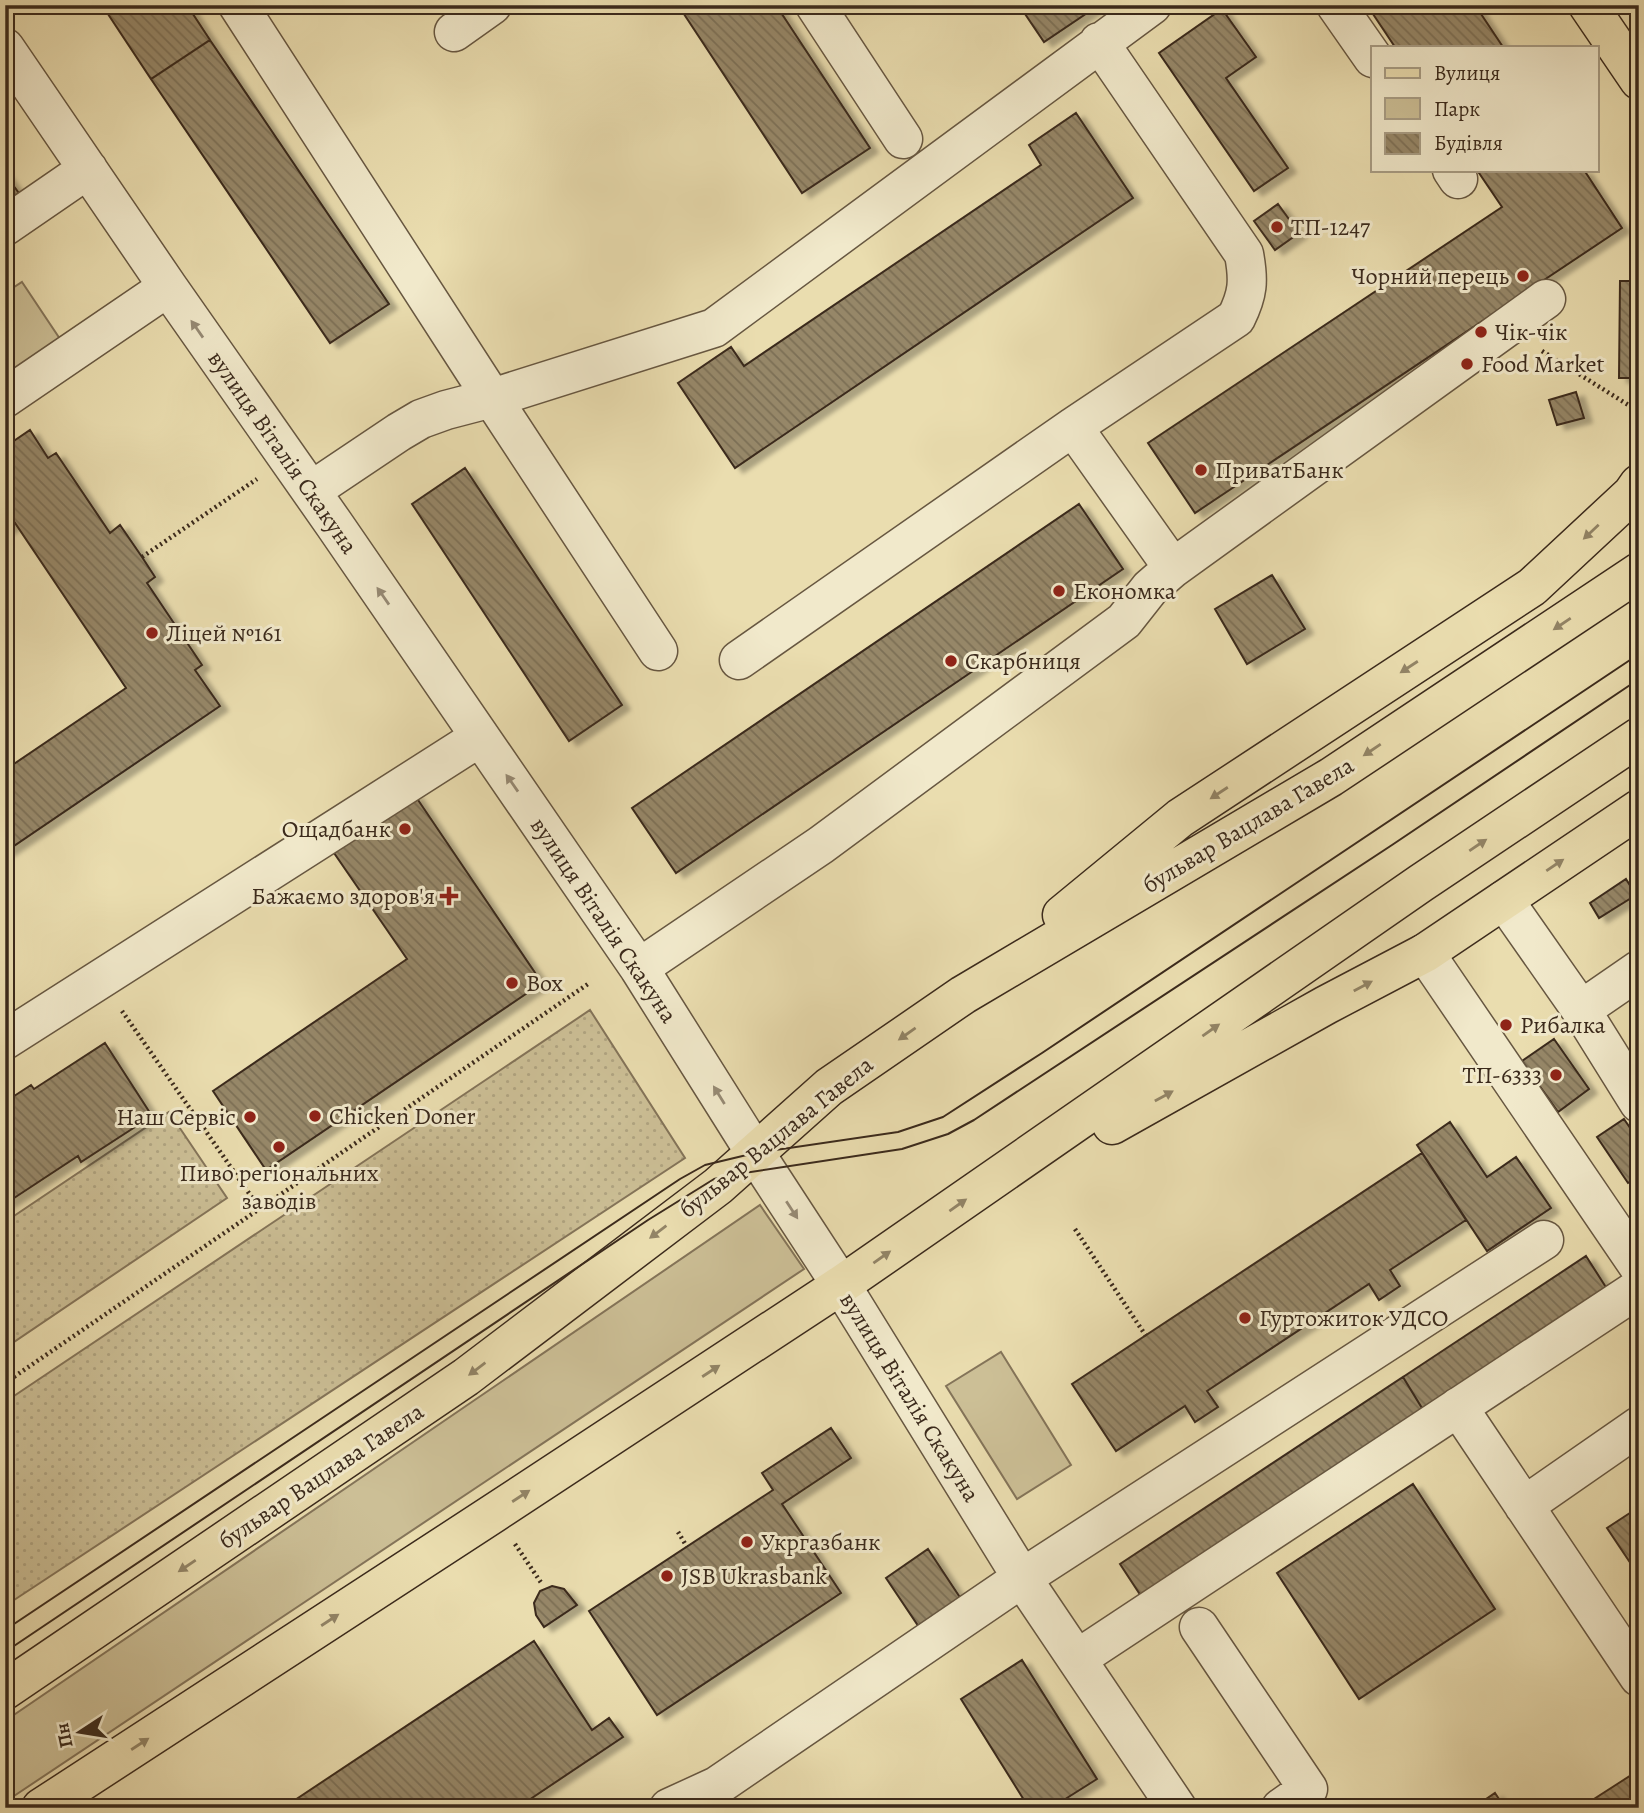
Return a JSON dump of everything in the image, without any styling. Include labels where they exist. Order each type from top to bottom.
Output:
[{"type":"main road","points":[[1588,5],[1639,80]]},
{"type":"main road","points":[[964,995],[1180,818],[1532,587],[1632,494],[1639,484]]},
{"type":"main road","name":"бульвар Вацлава Гавела","points":[[5,1690],[466,1377],[718,1186],[830,1087],[964,995],[1331,777],[1639,572]]},
{"type":"main road","points":[[41,1808],[841,1285],[1421,883],[1639,737]]},
{"type":"main road","points":[[993,1180],[1056,1157],[1326,1005],[1425,953],[1639,809]]},
{"type":"street","points":[[237,5],[658,650]]},
{"type":"street","points":[[454,32],[492,5]]},
{"type":"street","points":[[815,5],[903,139]]},
{"type":"street","points":[[311,491],[421,419],[714,328],[1152,5]]},
{"type":"street","points":[[1336,5],[1371,55]]},
{"type":"street","points":[[739,660],[1073,427],[1236,318],[1245,300],[1248,276],[1244,254],[1099,43]]},
{"type":"street","name":"вулиця Віталія Скакуна","points":[[5,48],[639,968],[841,1285],[1022,1578],[1177,1808]]},
{"type":"street","points":[[5,226],[88,169]]},
{"type":"street","points":[[5,398],[168,287]]},
{"type":"street","points":[[639,968],[821,845],[1124,621],[1150,587],[1173,568],[1546,299]]},
{"type":"street","points":[[1073,427],[1173,568]]},
{"type":"street","points":[[5,1040],[481,737]]},
{"type":"street","points":[[1504,900],[1581,1010],[1639,1103]]},
{"type":"street","points":[[1425,953],[1639,1267]]},
{"type":"street","points":[[1581,1010],[1639,970]]},
{"type":"street","points":[[669,1808],[717,1786],[1022,1578],[1544,1240]]},
{"type":"street","points":[[1077,1659],[1639,1288]]},
{"type":"street","points":[[1458,1407],[1639,1678]]},
{"type":"street","points":[[1524,1506],[1639,1426]]},
{"type":"street","points":[[1199,1627],[1308,1790],[1281,1808]]},
{"type":"path","points":[[1533,345],[1630,406]]},
{"type":"path","points":[[142,557],[257,479]]},
{"type":"path","points":[[100,980],[260,1209]]},
{"type":"path","points":[[5,1383],[588,984]]},
{"type":"path","points":[[1075,1229],[1146,1336]]},
{"type":"path","points":[[494,1514],[542,1584]]},
{"type":"path","points":[[678,1532],[687,1547]]},
{"type":"green space","points":[[22,282],[62,342],[5,380],[5,293]]},
{"type":"green space","points":[[590,1010],[685,1158],[5,1606],[5,1402]]},
{"type":"green space","points":[[169,1112],[227,1198],[5,1348],[5,1222]]},
{"type":"green space","points":[[760,1205],[804,1269],[5,1802],[5,1721]]},
{"type":"green space","points":[[1001,1352],[1071,1465],[1017,1499],[946,1386]]},
{"type":"building","points":[[102,5],[187,5],[210,40],[151,79]]},
{"type":"building","points":[[678,5],[776,5],[870,148],[802,193]]},
{"type":"building","points":[[1019,5],[1099,5],[1044,42]]},
{"type":"building","points":[[1367,5],[1475,5],[1502,46],[1394,46]]},
{"type":"building","points":[[1222,9],[1256,57],[1226,78],[1288,168],[1254,191],[1159,53]]},
{"type":"building","points":[[210,40],[389,304],[330,343],[151,79]]},
{"type":"building","points":[[1076,113],[1133,198],[735,468],[678,383],[731,347],[744,366],[1041,165],[1029,145]]},
{"type":"building","points":[[1478,172],[1585,172],[1622,228],[1195,513],[1148,443],[1502,207]]},
{"type":"building","points":[[5,174],[21,196],[5,207]]},
{"type":"building","name":"ТП-1247","points":[[1278,204],[1299,233],[1275,250],[1254,221]]},
{"type":"building","points":[[1620,281],[1639,281],[1639,378],[1619,378]]},
{"type":"building","points":[[1576,392],[1584,418],[1557,425],[1549,400]]},
{"type":"building","points":[[30,430],[48,458],[56,453],[110,533],[120,525],[155,577],[147,583],[202,665],[195,670],[220,706],[5,852],[5,770],[126,688],[15,523],[5,530],[5,447]]},
{"type":"building","points":[[465,468],[622,705],[569,741],[412,504]]},
{"type":"building","points":[[1079,504],[1123,569],[676,873],[632,808]]},
{"type":"building","points":[[1272,575],[1305,629],[1247,664],[1215,609]]},
{"type":"building","points":[[414,794],[542,983],[266,1170],[213,1091],[407,959],[332,850]]},
{"type":"building","points":[[1626,879],[1636,895],[1599,918],[1590,903]]},
{"type":"building","name":"ТП-6333","points":[[1554,1039],[1589,1089],[1558,1112],[1522,1061]]},
{"type":"building","points":[[105,1043],[152,1116],[81,1162],[78,1156],[5,1204],[5,1102],[31,1085],[34,1089]]},
{"type":"building","points":[[1639,1045],[1639,1088],[1619,1058]]},
{"type":"building","points":[[1624,1119],[1639,1141],[1639,1176],[1628,1183],[1597,1137]]},
{"type":"building","points":[[1450,1122],[1487,1177],[1516,1157],[1551,1208],[1487,1251],[1417,1145]]},
{"type":"building","name":"Гуртожиток УДСО","points":[[1422,1153],[1466,1220],[1390,1270],[1400,1286],[1379,1300],[1369,1284],[1207,1391],[1218,1407],[1195,1422],[1185,1406],[1116,1451],[1072,1384]]},
{"type":"building","points":[[1586,1256],[1609,1292],[1425,1413],[1403,1377]]},
{"type":"building","points":[[1403,1377],[1425,1413],[1143,1599],[1120,1564]]},
{"type":"building","points":[[831,1428],[851,1458],[782,1504],[841,1593],[657,1715],[589,1611],[773,1490],[762,1473]]},
{"type":"building","points":[[1413,1484],[1495,1609],[1359,1699],[1277,1573]]},
{"type":"building","points":[[1639,1507],[1639,1576],[1607,1528]]},
{"type":"building","points":[[928,1549],[965,1605],[923,1633],[886,1578]]},
{"type":"building","points":[[552,1586],[564,1589],[577,1605],[544,1627],[536,1615],[534,1603],[540,1591]]},
{"type":"building","points":[[534,1641],[592,1730],[609,1718],[623,1737],[517,1808],[283,1808]]},
{"type":"building","points":[[1022,1660],[1097,1779],[1051,1808],[1029,1808],[961,1699]]},
{"type":"building","points":[[1639,1770],[1639,1808],[1580,1808]]},
{"type":"building","points":[[1495,1793],[1505,1808],[1473,1808]]},
{"type":"tram line","points":[[5,1630],[680,1179],[705,1165],[755,1153],[898,1132],[943,1117],[1639,654]]},
{"type":"tram line","points":[[5,1652],[648,1220],[714,1179],[902,1149],[948,1134],[974,1120],[1639,679]]},
{"type":"place","name":"ТП-1247","points":[[1277,227]]},
{"type":"place","name":"Чорний перець","points":[[1523,276]]},
{"type":"place","name":"Чік-чік","points":[[1481,332]]},
{"type":"place","name":"Food Market","points":[[1467,364]]},
{"type":"place","name":"ПриватБанк","points":[[1201,470]]},
{"type":"place","name":"Економка","points":[[1059,591]]},
{"type":"place","name":"Ліцей №161","points":[[152,633]]},
{"type":"place","name":"Скарбниця","points":[[951,661]]},
{"type":"place","name":"Ощадбанк","points":[[405,829]]},
{"type":"place","name":"Бажаємо здоров'я","points":[[449,896]]},
{"type":"place","name":"Box","points":[[512,983]]},
{"type":"place","name":"Рибалка","points":[[1506,1025]]},
{"type":"place","name":"ТП-6333","points":[[1556,1075]]},
{"type":"place","name":"Chicken Doner","points":[[315,1116]]},
{"type":"place","name":"Наш Сервіс","points":[[250,1117]]},
{"type":"place","name":"Пиво регіональних заводів","points":[[279,1147]]},
{"type":"place","name":"Гуртожиток УДСО","points":[[1245,1318]]},
{"type":"place","name":"Укргазбанк","points":[[747,1542]]},
{"type":"place","name":"JSB Ukrasbank","points":[[667,1576]]}]
